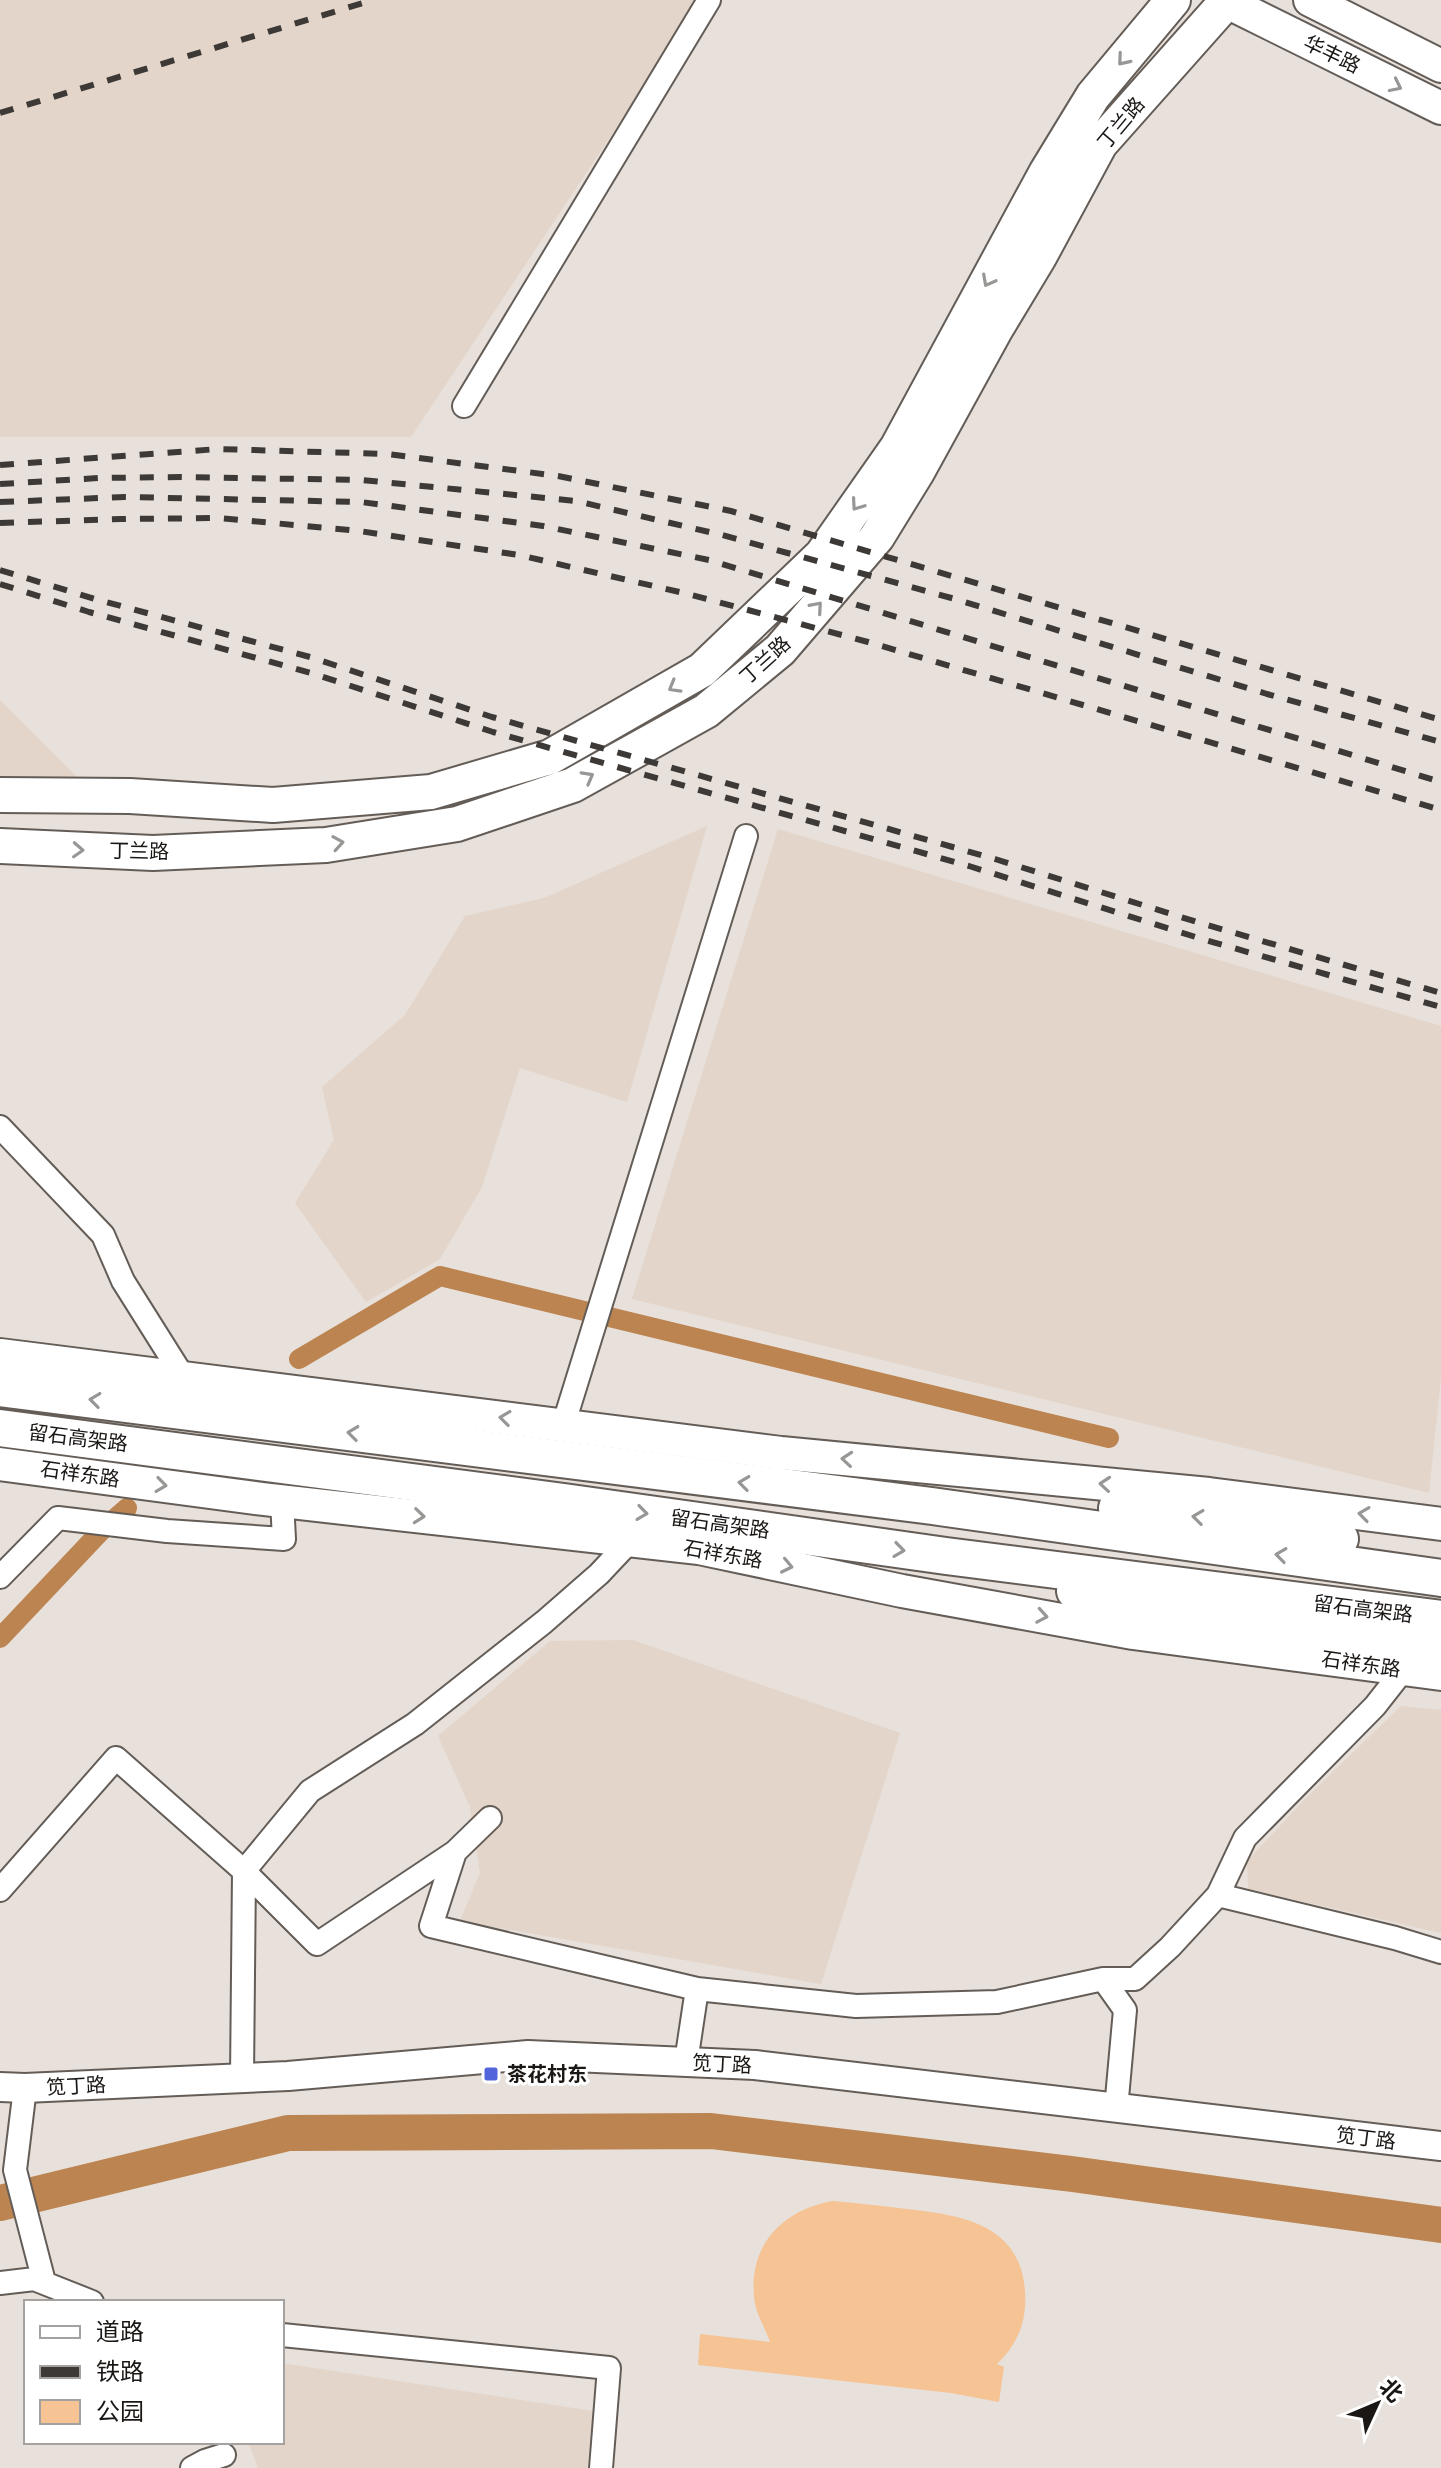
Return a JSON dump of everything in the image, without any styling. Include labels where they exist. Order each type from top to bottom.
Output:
[{"type":"highway","name":"留石高架路","points":[[0,1388],[932,1506],[1441,1578]]},
{"type":"highway","name":"留石高架路","points":[[0,1428],[946,1556],[1441,1619]]},
{"type":"highway","points":[[932,1506],[1056,1502],[1197,1517],[1441,1553]]},
{"type":"highway","points":[[946,1556],[1177,1619],[1441,1651]]},
{"type":"main road","name":"丁兰路","points":[[0,795],[130,796],[273,805],[431,792],[550,757],[702,670],[822,555],[889,460],[1046,173],[1093,96],[1173,0]]},
{"type":"main road","name":"华丰路","points":[[1310,0],[1441,66]]},
{"type":"main road","name":"丁兰路","points":[[0,846],[153,853],[326,845],[457,824],[573,785],[706,711],[780,650],[877,537],[1039,257],[1100,144],[1226,1]]},
{"type":"main road","name":"华丰路","points":[[1226,1],[1441,108]]},
{"type":"main road","points":[[0,1355],[781,1453],[1209,1494],[1441,1524]]},
{"type":"main road","name":"石祥东路","points":[[0,1464],[282,1501],[699,1548],[902,1591],[1133,1633],[1441,1674]]},
{"type":"street","points":[[464,406],[709,0]]},
{"type":"street","points":[[563,1426],[746,836]]},
{"type":"street","points":[[0,1127],[103,1235],[123,1281],[184,1378]]},
{"type":"street","points":[[0,1577],[58,1518],[167,1531],[284,1539],[282,1501]]},
{"type":"street","points":[[242,2078],[244,1871],[310,1791],[415,1724],[544,1622],[599,1574],[631,1540]]},
{"type":"street","points":[[455,1852],[431,1926],[697,1989],[872,2006],[997,2002],[1103,1979],[1135,1979],[1170,1947],[1218,1895],[1245,1838],[1375,1706],[1404,1669]]},
{"type":"street","points":[[0,1890],[116,1758],[244,1871],[317,1944],[455,1852],[490,1818]]},
{"type":"street","points":[[1218,1895],[1441,1952]]},
{"type":"street","points":[[1103,1979],[1125,2010],[1116,2109]]},
{"type":"street","points":[[686,2062],[697,1989]]},
{"type":"street","name":"笕丁路","points":[[12,2087],[288,2076],[528,2055],[755,2065],[1441,2146]]},
{"type":"street","points":[[0,2283],[43,2278],[15,2170],[12,2087]]},
{"type":"street","points":[[34,2279],[87,2300]]},
{"type":"street","points":[[284,2335],[609,2368],[601,2468]]},
{"type":"street","points":[[192,2468],[225,2455]]},
{"type":"shaded area","points":[[0,0],[701,0],[411,437],[0,437]]},
{"type":"shaded area","points":[[0,700],[78,778],[0,779]]},
{"type":"shaded area","points":[[707,826],[627,1102],[520,1068],[482,1187],[440,1259],[366,1302],[295,1203],[334,1140],[322,1087],[405,1015],[465,916],[544,898]]},
{"type":"shaded area","points":[[778,829],[1441,1026],[1441,1377],[1429,1493],[632,1299]]},
{"type":"shaded area","points":[[633,1640],[900,1733],[821,1984],[460,1921],[480,1873],[470,1807],[438,1736],[550,1641]]},
{"type":"shaded area","points":[[1401,1706],[1441,1710],[1441,1933],[1248,1889],[1247,1861],[1306,1798]]},
{"type":"shaded area","points":[[284,2363],[593,2411],[587,2468],[258,2468],[249,2444],[284,2444]]},
{"type":"green space","points":[[833,2201],[967,2220],[1000,2237],[1012,2251],[1021,2269],[1025,2292],[1024,2313],[1016,2340],[997,2364],[1004,2367],[999,2402],[951,2393],[698,2365],[700,2334],[770,2342],[754,2296],[757,2260],[764,2245],[786,2221],[816,2205]]},
{"type":"waterway","points":[[299,1359],[440,1276],[1109,1438]]},
{"type":"waterway","points":[[0,1638],[104,1528],[127,1508]]},
{"type":"waterway","points":[[0,2203],[288,2133],[711,2131],[1072,2174],[1441,2225]]},
{"type":"railway","points":[[0,113],[373,0]]},
{"type":"railway","points":[[0,465],[218,449],[388,454],[558,476],[731,511],[1441,720]]},
{"type":"railway","points":[[0,484],[181,477],[362,480],[576,501],[722,535],[955,599],[1267,694],[1441,742]]},
{"type":"railway","points":[[0,502],[125,497],[361,502],[543,526],[709,560],[1441,782]]},
{"type":"railway","points":[[0,523],[219,518],[359,531],[519,555],[688,594],[868,642],[1441,810]]},
{"type":"railway","points":[[0,570],[310,657],[492,717],[995,859],[1441,993]]},
{"type":"railway","points":[[0,584],[89,612],[311,673],[493,732],[969,866],[1202,939],[1441,1007]]},
{"type":"place","name":"茶花村东","points":[[491,2074]]}]
